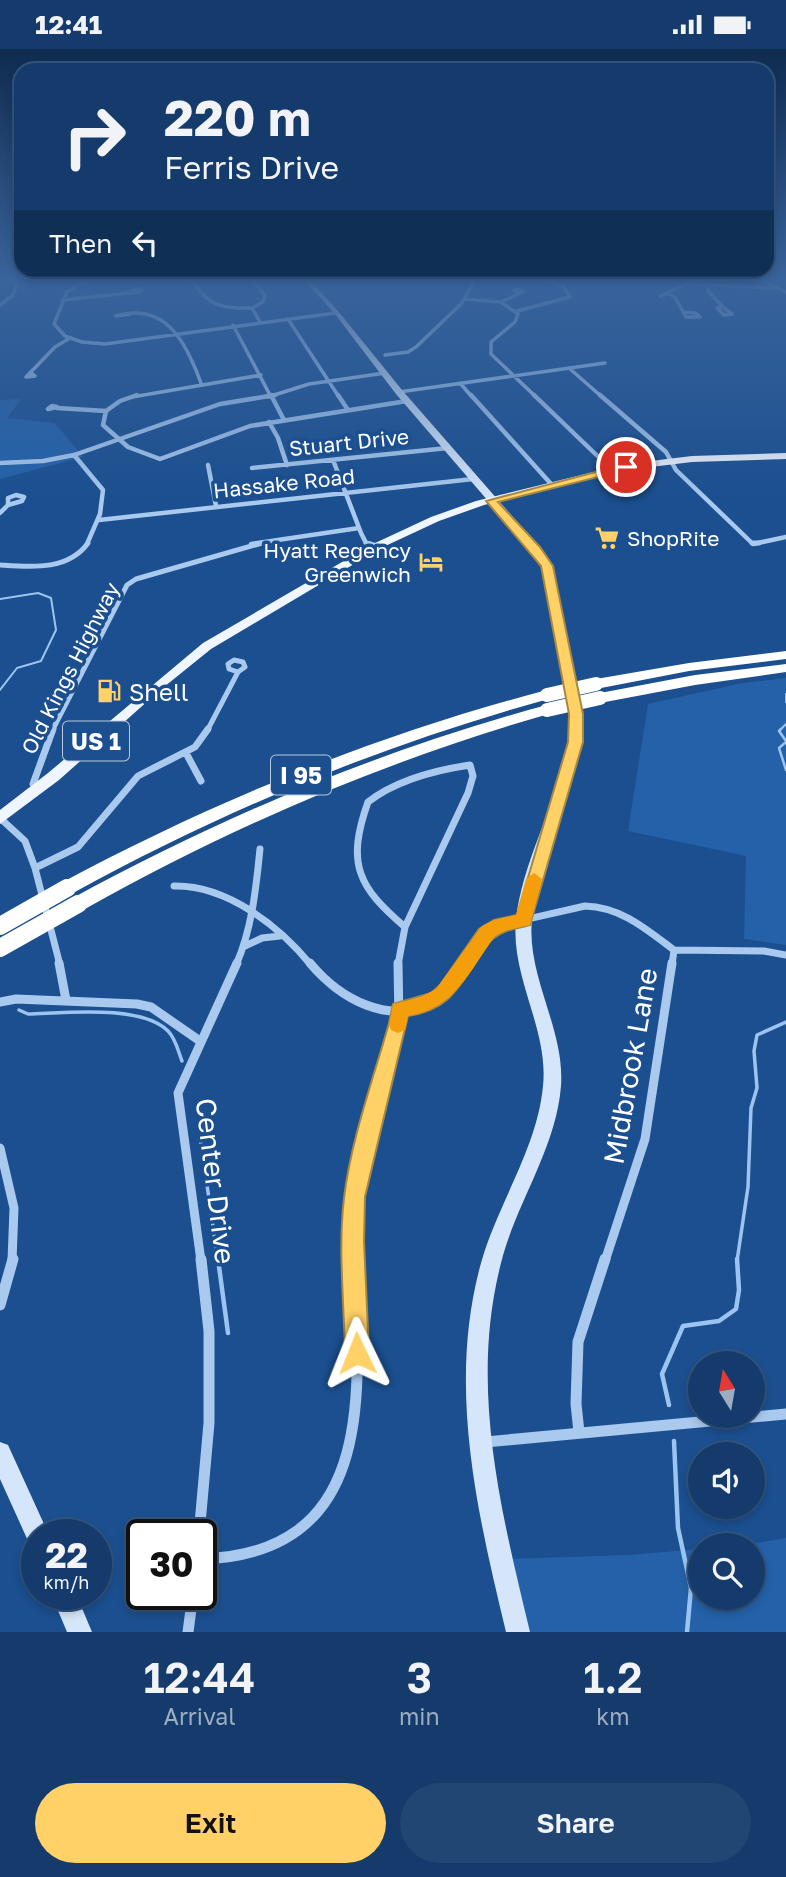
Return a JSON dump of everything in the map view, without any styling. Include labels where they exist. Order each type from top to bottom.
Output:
[{"type":"highway","points":[[690,667],[786,649]]},
{"type":"highway","name":"I 95","points":[[0,926],[312,789],[547,703],[690,667],[786,655]]},
{"type":"highway","name":"I 95","points":[[598,691],[786,669]]},
{"type":"highway","name":"I 95","points":[[0,949],[73,896]]},
{"type":"main road","name":"US 1","points":[[0,818],[41,789],[198,653],[377,546],[435,519],[611,469],[671,461],[786,456]]},
{"type":"street","points":[[31,373],[50,353]]},
{"type":"street","points":[[188,353],[201,383]]},
{"type":"street","points":[[249,353],[284,420]]},
{"type":"street","points":[[310,353],[348,411]]},
{"type":"street","points":[[370,353],[399,392],[547,566],[576,720],[572,758],[529,894],[524,920],[526,964],[550,1046],[551,1087],[536,1149],[499,1239],[486,1283],[476,1360],[477,1443],[519,1632]]},
{"type":"street","points":[[384,355],[396,353]]},
{"type":"street","points":[[491,353],[611,469]]},
{"type":"street","points":[[399,392],[605,363]]},
{"type":"street","points":[[569,368],[662,448],[676,470],[753,544],[786,537]]},
{"type":"street","points":[[0,463],[43,461],[74,455],[220,404],[272,396],[309,384],[385,373]]},
{"type":"street","points":[[57,408],[106,411],[131,397],[201,383],[261,375]]},
{"type":"street","points":[[460,383],[552,485]]},
{"type":"street","points":[[106,411],[103,420],[105,429],[148,456],[160,459],[243,428],[407,401]]},
{"type":"street","points":[[269,422],[278,438],[287,465]]},
{"type":"street","name":"Stuart Drive","points":[[252,468],[448,448]]},
{"type":"street","points":[[0,565],[41,566],[75,558],[92,541],[99,520],[103,490],[74,455]]},
{"type":"street","points":[[333,460],[366,543],[377,546]]},
{"type":"street","points":[[208,465],[216,506]]},
{"type":"street","name":"Hassake Road","points":[[99,520],[473,479]]},
{"type":"street","points":[[0,513],[8,505]]},
{"type":"street","name":"Old Kings Highway","points":[[41,789],[33,784],[33,779],[43,750],[127,585],[136,579],[247,545],[359,528]]},
{"type":"street","points":[[35,867],[78,846],[138,776],[186,753],[203,738],[238,672]]},
{"type":"street","points":[[186,753],[201,781]]},
{"type":"street","points":[[217,1559],[252,1555],[291,1535],[312,1519],[338,1484],[355,1424],[358,1395],[353,1241],[355,1197],[367,1138],[399,1023],[397,959],[400,938],[468,793],[473,776],[470,765],[454,766],[385,792],[368,802],[357,856],[360,881],[372,899],[405,927]]},
{"type":"street","points":[[0,818],[20,834],[35,867],[66,989],[66,1000]]},
{"type":"street","name":"Center Drive","points":[[200,1519],[209,1423],[209,1331],[178,1093],[244,947],[252,914],[260,849]]},
{"type":"street","points":[[174,886],[184,885],[210,891],[252,914],[281,936],[344,996],[374,1007],[399,1009]]},
{"type":"street","name":"Midbrook Lane","points":[[399,1009],[422,1006],[438,998],[446,991],[485,934],[500,925],[585,906],[600,905],[622,913],[674,950],[645,1139],[578,1342],[576,1404],[579,1432]]},
{"type":"street","points":[[244,947],[262,939],[281,936]]},
{"type":"street","points":[[674,950],[755,950],[786,955]]},
{"type":"street","points":[[0,1002],[16,999],[66,1000],[151,1007],[200,1041]]},
{"type":"street","points":[[0,1148],[11,1184],[17,1238],[15,1259],[0,1305]]},
{"type":"street","points":[[477,1443],[786,1414]]},
{"type":"street","points":[[0,1453],[30,1519]]},
{"type":"street","points":[[70,1610],[80,1632]]},
{"type":"street","points":[[188,1632],[191,1610]]},
{"type":"shaded area","points":[[21,399],[7,418],[55,423],[83,457],[0,479],[0,400]]},
{"type":"shaded area","points":[[786,678],[786,945],[744,939],[746,856],[628,831],[648,704],[742,683]]},
{"type":"shaded area","points":[[786,1538],[786,1632],[524,1632],[505,1559],[688,1550],[688,1610],[765,1610],[765,1542]]},
{"type":"waterway","points":[[0,599],[38,593],[51,598],[56,630],[41,661],[17,668],[0,690]]},
{"type":"waterway","points":[[786,694],[786,702]]},
{"type":"waterway","points":[[786,724],[779,731],[786,741]]},
{"type":"waterway","points":[[786,742],[779,748],[786,770]]},
{"type":"waterway","points":[[19,1010],[28,1014],[121,1013],[156,1022],[168,1031],[175,1041],[182,1061]]},
{"type":"waterway","points":[[737,1260],[748,1187],[751,1108],[757,1088],[754,1051],[757,1035],[786,1022]]},
{"type":"waterway","points":[[200,1137],[218,1261]]},
{"type":"waterway","points":[[218,1259],[228,1333]]},
{"type":"waterway","points":[[669,1405],[662,1374],[683,1326],[719,1321],[736,1309],[739,1290],[737,1260]]},
{"type":"waterway","points":[[674,1441],[678,1528],[691,1588],[687,1632]]},
{"type":"slow traffic","points":[[398,1025],[399,1009],[422,1006],[442,995],[471,952],[492,928],[524,920],[534,879]]},
{"type":"place","name":"ShopRite","points":[[607,538]]},
{"type":"place","name":"Hyatt Regency Greenwich","points":[[431,562]]},
{"type":"place","name":"Shell","points":[[109,691]]},
{"type":"route","points":[[357,1353],[353,1241],[355,1197],[367,1138],[399,1023],[399,1009],[422,1006],[438,998],[446,991],[485,934],[500,925],[524,920],[529,894],[576,742],[576,714],[547,566],[536,550],[491,501],[626,467]]}]
